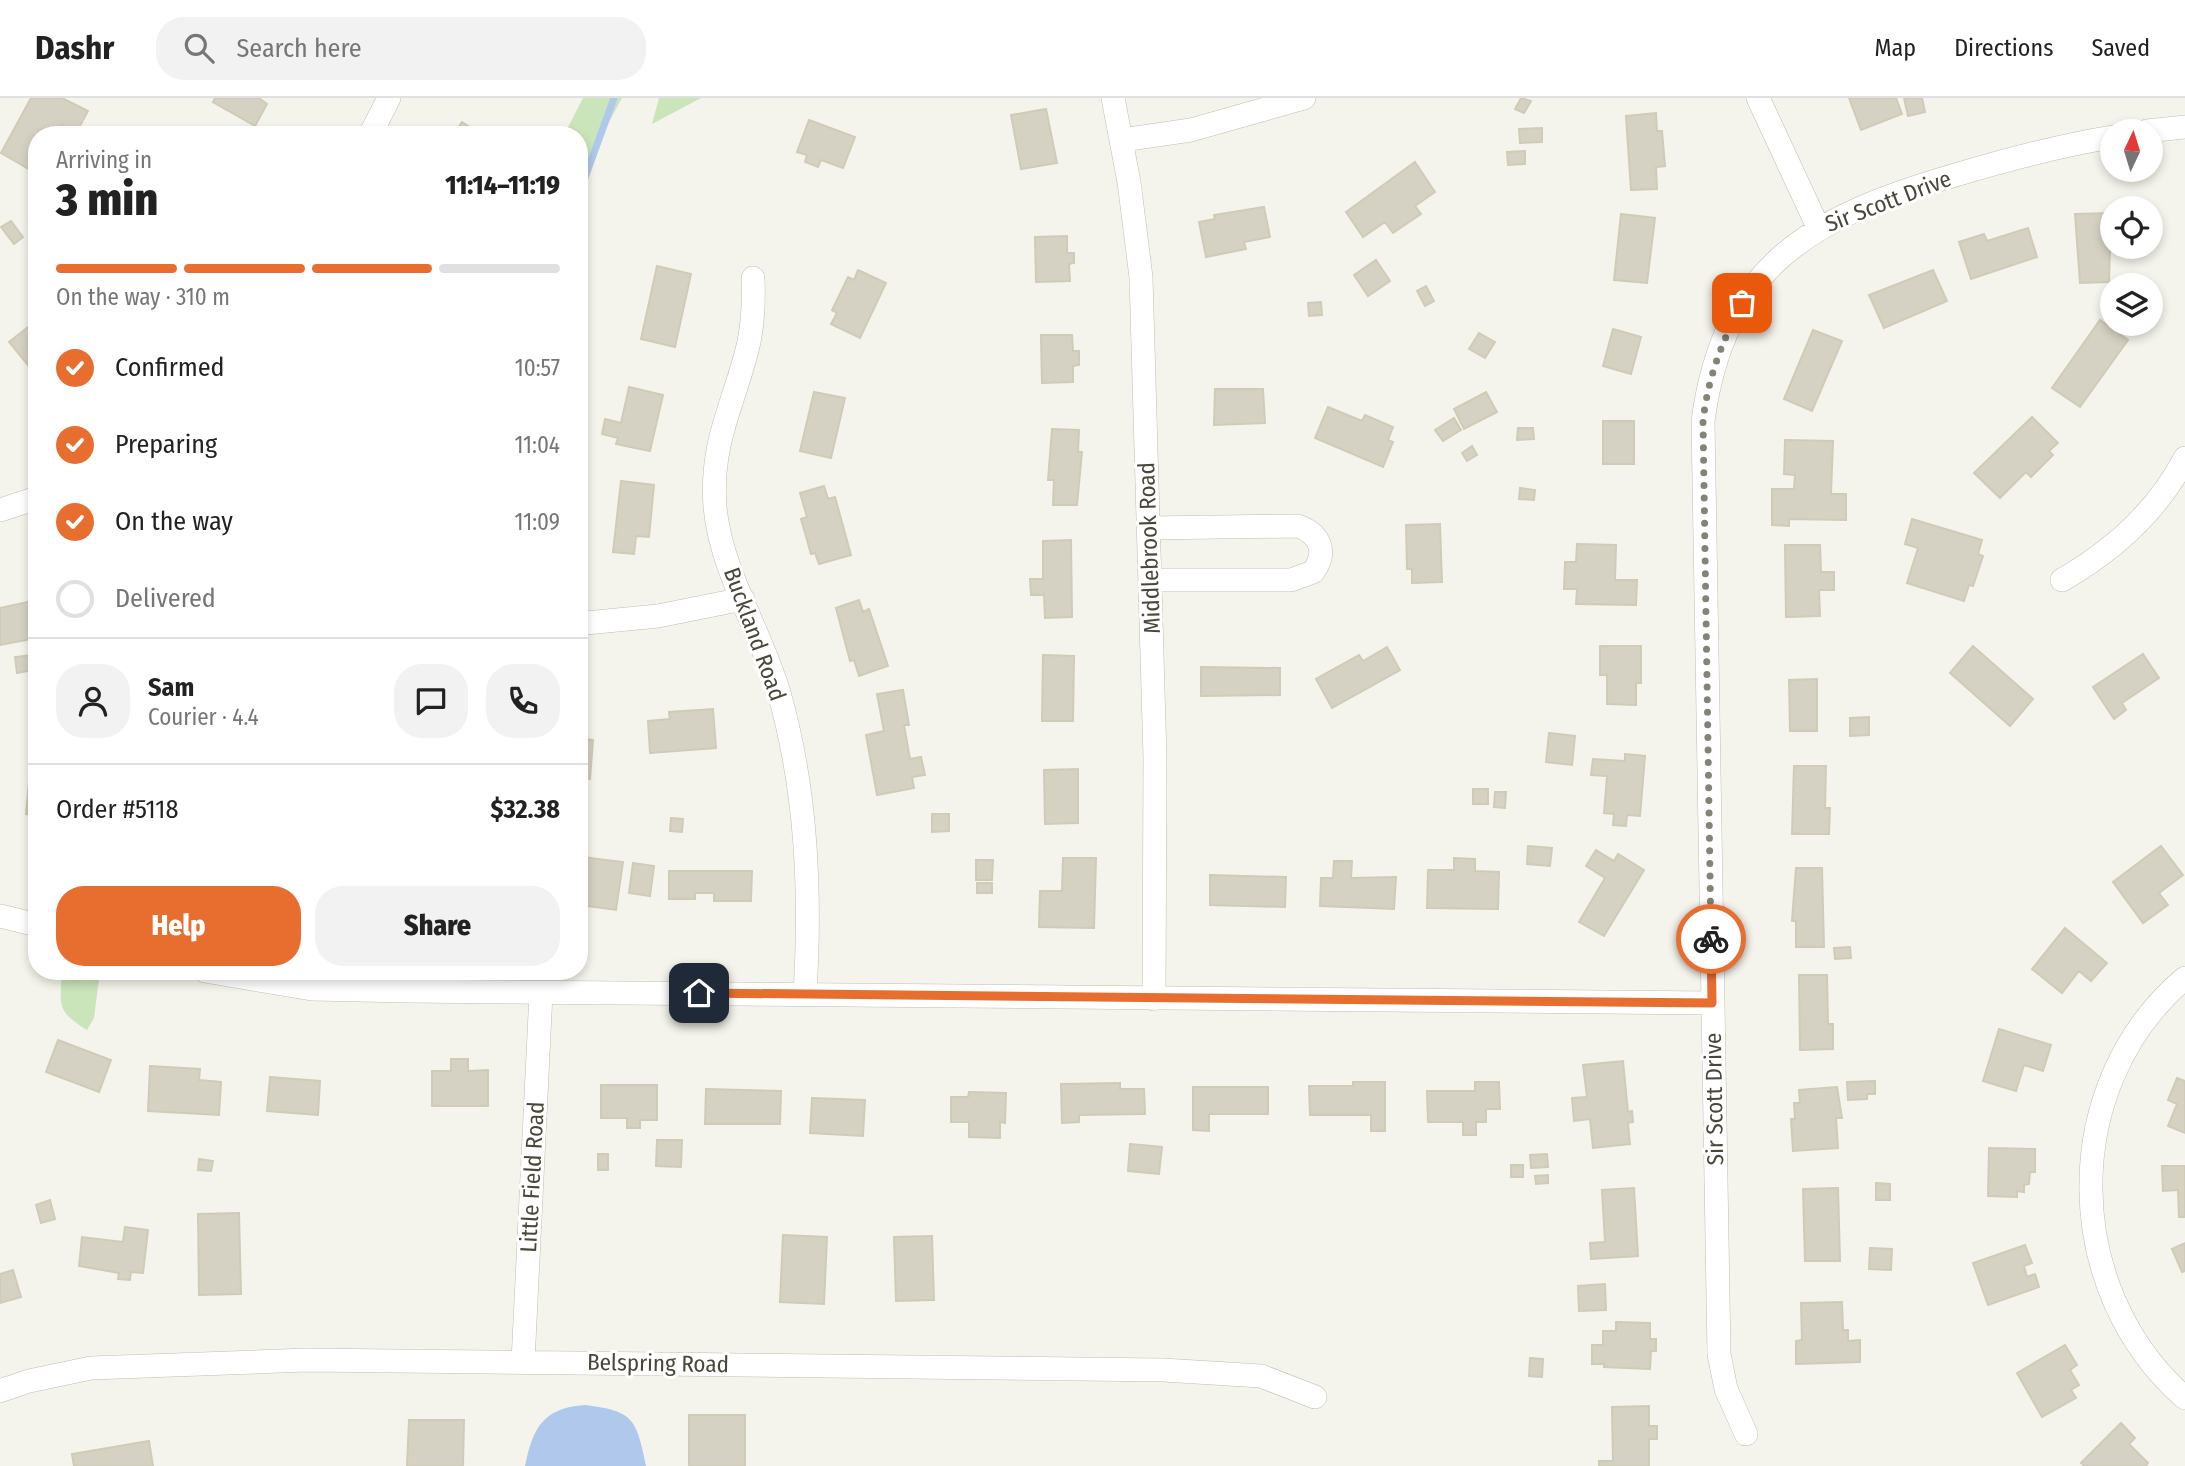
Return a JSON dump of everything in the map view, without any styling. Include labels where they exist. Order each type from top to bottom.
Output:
[{"type":"street","points":[[375,126],[389,98]]},
{"type":"street","name":"Middlebrook Road","points":[[1113,98],[1122,140],[1141,277],[1157,884],[1154,999]]},
{"type":"street","points":[[1122,140],[1191,130],[1304,98]]},
{"type":"street","points":[[1758,98],[1818,228]]},
{"type":"street","points":[[2163,129],[2185,127]]},
{"type":"street","name":"Sir Scott Drive","points":[[1746,1434],[1726,1390],[1719,1359],[1703,421],[1706,397],[1719,349],[1742,303],[1782,254],[1841,215],[1915,187],[2015,158],[2100,140]]},
{"type":"street","name":"Buckland Road","points":[[753,278],[754,311],[748,344],[716,451],[716,510],[723,546],[779,692],[795,764],[805,837],[810,911],[805,994]]},
{"type":"street","points":[[2062,580],[2096,561],[2126,536],[2152,508],[2185,458]]},
{"type":"street","points":[[0,510],[28,501]]},
{"type":"street","points":[[1149,528],[1298,526],[1310,531],[1320,542],[1321,554],[1313,572],[1291,580],[1150,580]]},
{"type":"street","points":[[588,623],[658,616],[743,599]]},
{"type":"street","points":[[0,916],[28,923]]},
{"type":"street","points":[[2185,978],[2139,1030],[2116,1070],[2101,1118],[2090,1170],[2092,1220],[2099,1266],[2116,1310],[2141,1350],[2185,1398]]},
{"type":"street","points":[[258,980],[312,989],[541,993],[1712,1003]]},
{"type":"street","name":"Little Field Road","points":[[523,1362],[541,993]]},
{"type":"street","name":"Belspring Road","points":[[0,1391],[30,1381],[91,1368],[307,1360],[1176,1371],[1261,1376],[1315,1397]]},
{"type":"green space","points":[[583,98],[622,98],[588,160],[588,126],[569,126]]},
{"type":"green space","points":[[659,98],[701,98],[652,124]]},
{"type":"green space","points":[[62,980],[99,980],[94,1018],[87,1030],[65,1012]]},
{"type":"water","points":[[585,1405],[614,1410],[630,1420],[639,1437],[646,1466],[525,1466],[532,1440],[543,1422],[559,1410]]},
{"type":"building","points":[[31,98],[62,98],[88,111],[80,126],[28,126],[28,169],[1,153]]},
{"type":"building","points":[[215,98],[259,98],[267,104],[255,126],[213,102]]},
{"type":"building","points":[[1521,98],[1531,101],[1524,113],[1515,109]]},
{"type":"building","points":[[1849,98],[1896,98],[1902,114],[1861,130]]},
{"type":"building","points":[[1904,98],[1922,98],[1925,112],[1908,116]]},
{"type":"building","points":[[1046,109],[1057,163],[1021,169],[1011,115]]},
{"type":"building","points":[[1656,113],[1657,131],[1662,131],[1665,166],[1656,167],[1657,189],[1631,190],[1626,116]]},
{"type":"building","points":[[809,120],[855,137],[843,168],[821,160],[818,167],[805,162],[807,155],[797,152]]},
{"type":"building","points":[[1542,128],[1542,142],[1520,143],[1519,129]]},
{"type":"building","points":[[1525,151],[1525,164],[1508,165],[1507,152]]},
{"type":"building","points":[[1415,162],[1435,192],[1415,206],[1421,214],[1393,233],[1385,222],[1363,237],[1346,212]]},
{"type":"building","points":[[1264,207],[1270,237],[1244,242],[1246,249],[1206,257],[1199,222],[1215,219],[1214,215]]},
{"type":"building","points":[[2100,213],[2100,259],[2110,259],[2109,273],[2100,273],[2100,282],[2080,283],[2075,214]]},
{"type":"building","points":[[1621,214],[1655,218],[1647,283],[1614,280]]},
{"type":"building","points":[[11,221],[23,237],[14,244],[1,227]]},
{"type":"building","points":[[2028,228],[2037,257],[1971,279],[1959,242],[1984,234],[1987,241]]},
{"type":"building","points":[[1067,236],[1067,253],[1074,253],[1074,263],[1069,264],[1070,281],[1036,282],[1035,237]]},
{"type":"building","points":[[1376,260],[1390,281],[1368,296],[1354,275]]},
{"type":"building","points":[[657,266],[691,274],[675,347],[641,339]]},
{"type":"building","points":[[858,270],[886,283],[860,338],[831,324],[837,313],[832,310],[848,277],[854,280]]},
{"type":"building","points":[[1933,270],[1947,301],[1884,328],[1869,295]]},
{"type":"building","points":[[1426,286],[1434,301],[1425,306],[1417,291]]},
{"type":"building","points":[[1321,302],[1322,315],[1309,316],[1308,303]]},
{"type":"building","points":[[2100,320],[2100,336],[2122,336],[2128,340],[2080,407],[2052,388]]},
{"type":"building","points":[[28,327],[28,365],[9,342]]},
{"type":"building","points":[[1613,329],[1641,337],[1631,374],[1603,366]]},
{"type":"building","points":[[1813,330],[1842,341],[1812,411],[1784,399]]},
{"type":"building","points":[[1479,333],[1495,342],[1485,358],[1469,349]]},
{"type":"building","points":[[1041,335],[1072,335],[1073,351],[1079,351],[1079,365],[1073,366],[1073,382],[1042,383]]},
{"type":"building","points":[[629,387],[663,395],[650,451],[616,444],[618,438],[602,434],[605,419],[621,423]]},
{"type":"building","points":[[1215,389],[1263,389],[1265,423],[1214,425]]},
{"type":"building","points":[[814,392],[845,398],[831,458],[800,451]]},
{"type":"building","points":[[1486,392],[1497,412],[1464,429],[1454,409]]},
{"type":"building","points":[[1328,407],[1362,421],[1365,415],[1393,427],[1388,440],[1393,442],[1383,467],[1315,438]]},
{"type":"building","points":[[2032,417],[2058,443],[2049,451],[2053,455],[2031,477],[2026,472],[2000,498],[1974,473]]},
{"type":"building","points":[[1454,418],[1461,430],[1443,441],[1435,430]]},
{"type":"building","points":[[1603,421],[1634,421],[1634,464],[1603,464]]},
{"type":"building","points":[[1518,428],[1533,428],[1534,439],[1517,440]]},
{"type":"building","points":[[1052,429],[1079,430],[1078,452],[1082,452],[1077,505],[1053,505],[1054,480],[1048,480]]},
{"type":"building","points":[[1785,440],[1833,441],[1831,494],[1846,494],[1846,520],[1789,519],[1789,526],[1772,525],[1772,489],[1794,489],[1795,475],[1784,474]]},
{"type":"building","points":[[1472,446],[1477,455],[1467,461],[1462,453]]},
{"type":"building","points":[[621,481],[654,485],[649,537],[636,536],[634,554],[613,552]]},
{"type":"building","points":[[824,486],[828,499],[835,497],[851,555],[819,564],[815,553],[811,554],[801,519],[807,517],[800,493]]},
{"type":"building","points":[[1520,488],[1535,490],[1534,500],[1519,499]]},
{"type":"building","points":[[1912,519],[1982,540],[1978,554],[1983,556],[1973,586],[1969,585],[1964,601],[1907,583],[1918,548],[1905,544]]},
{"type":"building","points":[[1440,524],[1442,582],[1412,583],[1412,569],[1407,569],[1406,525]]},
{"type":"building","points":[[1071,540],[1072,617],[1045,618],[1044,595],[1031,595],[1030,579],[1043,579],[1043,541]]},
{"type":"building","points":[[1577,544],[1616,545],[1615,580],[1637,580],[1636,605],[1576,604],[1577,589],[1564,589],[1565,562],[1576,562]]},
{"type":"building","points":[[1785,545],[1820,545],[1821,572],[1834,572],[1834,590],[1819,590],[1820,616],[1786,617]]},
{"type":"building","points":[[859,600],[863,612],[869,609],[888,666],[859,676],[854,660],[850,661],[836,608]]},
{"type":"building","points":[[28,602],[28,640],[0,645],[0,608]]},
{"type":"building","points":[[1600,646],[1641,646],[1641,683],[1636,683],[1636,705],[1607,704],[1607,675],[1600,675]]},
{"type":"building","points":[[1973,646],[2033,699],[2010,726],[1950,673]]},
{"type":"building","points":[[1387,647],[1400,670],[1332,708],[1316,679],[1359,655],[1363,661]]},
{"type":"building","points":[[2143,654],[2159,678],[2122,703],[2126,710],[2114,719],[2093,687]]},
{"type":"building","points":[[28,655],[28,671],[17,673],[15,657]]},
{"type":"building","points":[[1043,655],[1074,656],[1073,721],[1042,721]]},
{"type":"building","points":[[1201,667],[1280,668],[1280,695],[1201,696]]},
{"type":"building","points":[[1817,679],[1817,731],[1790,731],[1789,680]]},
{"type":"building","points":[[903,690],[909,725],[904,725],[910,759],[921,757],[925,775],[912,777],[914,788],[877,795],[866,735],[884,731],[877,694]]},
{"type":"building","points":[[713,709],[716,748],[650,753],[648,721],[670,719],[669,712]]},
{"type":"building","points":[[1869,717],[1869,735],[1850,736],[1850,718]]},
{"type":"building","points":[[1549,733],[1575,736],[1572,765],[1546,762]]},
{"type":"building","points":[[588,740],[593,740],[588,779]]},
{"type":"building","points":[[1625,754],[1645,756],[1640,816],[1627,815],[1626,826],[1613,825],[1614,814],[1604,813],[1607,776],[1591,775],[1593,759],[1625,761]]},
{"type":"building","points":[[1794,766],[1826,766],[1825,808],[1830,808],[1829,834],[1792,834]]},
{"type":"building","points":[[1078,769],[1078,823],[1045,824],[1044,770]]},
{"type":"building","points":[[1473,789],[1488,789],[1488,804],[1473,804]]},
{"type":"building","points":[[1495,792],[1506,792],[1505,808],[1494,807]]},
{"type":"building","points":[[932,814],[949,814],[949,831],[932,832]]},
{"type":"building","points":[[671,818],[683,819],[682,832],[670,831]]},
{"type":"building","points":[[1528,846],[1552,848],[1550,866],[1527,864]]},
{"type":"building","points":[[2161,846],[2183,875],[2159,893],[2168,905],[2143,923],[2113,882]]},
{"type":"building","points":[[1596,850],[1614,861],[1618,854],[1644,870],[1604,936],[1579,922],[1605,878],[1586,866]]},
{"type":"building","points":[[588,858],[623,862],[616,910],[588,906]]},
{"type":"building","points":[[1063,858],[1096,858],[1094,928],[1039,927],[1040,891],[1062,891]]},
{"type":"building","points":[[1454,858],[1475,859],[1475,871],[1499,872],[1498,909],[1427,908],[1428,870],[1454,870]]},
{"type":"building","points":[[976,860],[993,860],[992,880],[976,880]]},
{"type":"building","points":[[1334,861],[1352,861],[1351,878],[1396,877],[1394,909],[1320,906],[1321,878],[1333,878]]},
{"type":"building","points":[[633,863],[654,866],[650,896],[629,893]]},
{"type":"building","points":[[1796,868],[1822,868],[1824,947],[1796,947],[1796,921],[1792,921]]},
{"type":"building","points":[[669,871],[752,871],[751,901],[714,901],[714,893],[695,893],[695,899],[669,899]]},
{"type":"building","points":[[1210,875],[1286,877],[1285,907],[1210,905]]},
{"type":"building","points":[[977,883],[992,883],[992,893],[977,893]]},
{"type":"building","points":[[2065,928],[2107,963],[2091,981],[2079,971],[2062,993],[2032,969]]},
{"type":"building","points":[[1850,947],[1851,958],[1835,959],[1834,948]]},
{"type":"building","points":[[1799,975],[1827,975],[1828,1024],[1833,1024],[1833,1049],[1800,1050]]},
{"type":"building","points":[[1999,1029],[2051,1045],[2043,1071],[2024,1065],[2016,1091],[1983,1081]]},
{"type":"building","points":[[58,1040],[111,1060],[99,1092],[46,1072]]},
{"type":"building","points":[[451,1059],[468,1059],[468,1071],[488,1070],[488,1106],[432,1106],[432,1071],[451,1071]]},
{"type":"building","points":[[1623,1061],[1628,1112],[1632,1111],[1633,1122],[1628,1123],[1630,1144],[1593,1148],[1590,1119],[1574,1121],[1572,1098],[1587,1097],[1583,1065]]},
{"type":"building","points":[[150,1066],[200,1069],[199,1080],[221,1082],[219,1115],[148,1111]]},
{"type":"building","points":[[270,1077],[320,1081],[318,1115],[267,1111]]},
{"type":"building","points":[[2177,1078],[2185,1081],[2185,1133],[2168,1126],[2177,1104],[2168,1100]]},
{"type":"building","points":[[1875,1081],[1875,1094],[1867,1094],[1867,1099],[1848,1100],[1847,1082]]},
{"type":"building","points":[[1353,1082],[1385,1082],[1385,1131],[1371,1131],[1371,1115],[1310,1115],[1309,1086],[1353,1086]]},
{"type":"building","points":[[1475,1082],[1499,1082],[1500,1109],[1486,1109],[1486,1122],[1476,1122],[1476,1135],[1463,1135],[1463,1122],[1428,1122],[1427,1091],[1475,1091]]},
{"type":"building","points":[[1120,1083],[1120,1089],[1144,1089],[1145,1114],[1079,1115],[1079,1122],[1062,1123],[1061,1084]]},
{"type":"building","points":[[601,1085],[657,1085],[657,1120],[640,1120],[640,1128],[627,1128],[627,1118],[601,1118]]},
{"type":"building","points":[[1193,1087],[1268,1087],[1268,1114],[1209,1114],[1209,1131],[1193,1130]]},
{"type":"building","points":[[1837,1087],[1842,1118],[1836,1118],[1838,1148],[1793,1151],[1791,1119],[1795,1119],[1794,1103],[1800,1103],[1799,1090]]},
{"type":"building","points":[[706,1089],[781,1091],[780,1124],[705,1124]]},
{"type":"building","points":[[969,1092],[1006,1093],[1005,1123],[1000,1122],[1000,1138],[969,1137],[969,1122],[951,1122],[951,1097],[968,1097]]},
{"type":"building","points":[[812,1098],[865,1100],[863,1136],[810,1133]]},
{"type":"building","points":[[657,1140],[682,1140],[681,1167],[656,1166]]},
{"type":"building","points":[[1130,1144],[1162,1147],[1159,1174],[1128,1171]]},
{"type":"building","points":[[1989,1148],[2035,1149],[2035,1172],[2030,1172],[2029,1184],[2024,1185],[2024,1192],[2017,1191],[2017,1197],[1988,1196]]},
{"type":"building","points":[[598,1154],[608,1154],[608,1170],[598,1170]]},
{"type":"building","points":[[1547,1154],[1548,1167],[1531,1168],[1530,1155]]},
{"type":"building","points":[[199,1159],[213,1161],[211,1171],[198,1170]]},
{"type":"building","points":[[1511,1165],[1523,1165],[1523,1177],[1511,1177]]},
{"type":"building","points":[[2162,1166],[2185,1166],[2185,1217],[2179,1217],[2178,1190],[2163,1191]]},
{"type":"building","points":[[1548,1175],[1548,1183],[1536,1184],[1535,1176]]},
{"type":"building","points":[[1876,1183],[1890,1184],[1890,1200],[1876,1200]]},
{"type":"building","points":[[1634,1188],[1638,1256],[1591,1259],[1590,1243],[1605,1242],[1602,1190]]},
{"type":"building","points":[[1838,1188],[1840,1261],[1805,1261],[1803,1189]]},
{"type":"building","points":[[50,1200],[55,1219],[41,1223],[36,1205]]},
{"type":"building","points":[[239,1213],[241,1294],[199,1295],[198,1214]]},
{"type":"building","points":[[125,1227],[148,1230],[143,1273],[131,1272],[130,1280],[118,1279],[119,1273],[79,1266],[82,1237],[123,1242]]},
{"type":"building","points":[[783,1235],[827,1237],[824,1304],[780,1302]]},
{"type":"building","points":[[932,1236],[934,1300],[896,1301],[894,1237]]},
{"type":"building","points":[[2185,1243],[2185,1271],[2182,1272],[2172,1249]]},
{"type":"building","points":[[2025,1245],[2032,1263],[2024,1266],[2027,1277],[2035,1274],[2039,1287],[1988,1305],[1973,1263]]},
{"type":"building","points":[[1870,1248],[1892,1249],[1891,1270],[1869,1269]]},
{"type":"building","points":[[13,1270],[21,1297],[0,1303],[0,1274]]},
{"type":"building","points":[[1605,1284],[1606,1310],[1579,1311],[1578,1286]]},
{"type":"building","points":[[1842,1302],[1843,1330],[1848,1330],[1848,1341],[1860,1340],[1860,1362],[1796,1364],[1796,1341],[1802,1340],[1801,1303]]},
{"type":"building","points":[[1616,1322],[1650,1323],[1650,1339],[1656,1339],[1656,1351],[1651,1351],[1650,1369],[1592,1364],[1592,1345],[1603,1345],[1603,1331],[1616,1331]]},
{"type":"building","points":[[2065,1345],[2077,1365],[2070,1370],[2079,1385],[2071,1390],[2076,1398],[2042,1417],[2017,1373]]},
{"type":"building","points":[[1530,1358],[1543,1359],[1542,1377],[1529,1376]]},
{"type":"building","points":[[1649,1406],[1649,1426],[1657,1426],[1657,1439],[1649,1439],[1649,1466],[1599,1466],[1599,1461],[1613,1461],[1612,1407]]},
{"type":"building","points":[[689,1415],[745,1415],[745,1466],[689,1466]]},
{"type":"building","points":[[409,1420],[464,1420],[463,1466],[407,1466]]},
{"type":"building","points":[[2121,1423],[2135,1438],[2129,1444],[2148,1463],[2146,1466],[2085,1466],[2081,1463]]},
{"type":"building","points":[[149,1441],[153,1466],[74,1466],[72,1454]]},
{"type":"waterway","points":[[588,169],[614,98]]},
{"type":"way so far","points":[[1711,939],[1703,421],[1708,384],[1719,349],[1742,303]]},
{"type":"route","points":[[699,993],[1182,1000],[1712,1003],[1711,939]]}]
